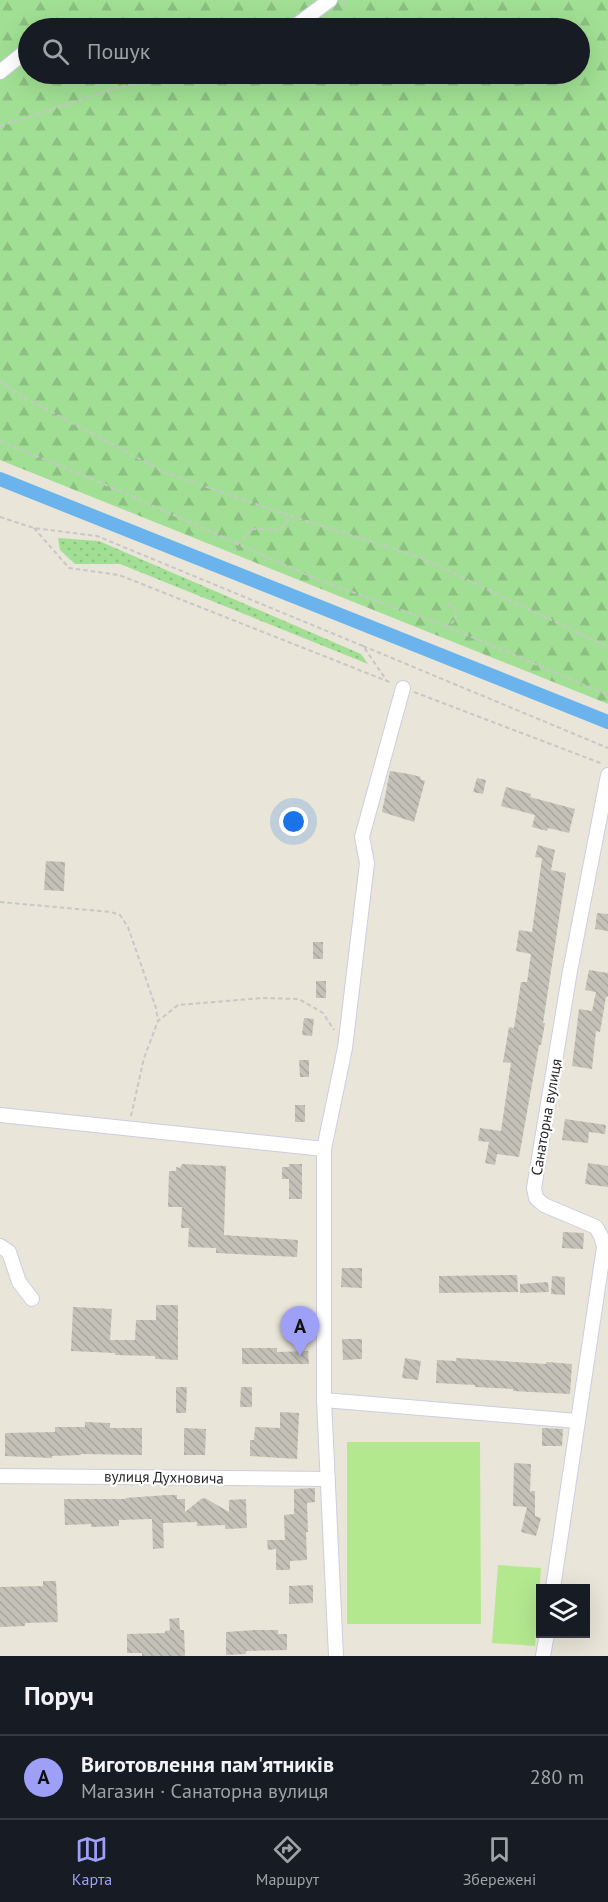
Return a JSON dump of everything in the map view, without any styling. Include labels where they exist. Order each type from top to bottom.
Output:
[{"type":"street","points":[[306,18],[330,0]]},
{"type":"street","points":[[0,72],[18,58]]},
{"type":"street","points":[[336,1656],[324,1400],[324,1149],[345,1048],[367,862],[362,837],[403,688]]},
{"type":"street","name":"Санаторна вулиця","points":[[554,1584],[604,1247],[596,1227],[544,1205],[536,1198],[534,1188],[570,971],[608,775]]},
{"type":"street","points":[[0,1115],[324,1149]]},
{"type":"street","points":[[0,1246],[9,1252],[19,1282],[32,1299]]},
{"type":"street","points":[[324,1400],[577,1421]]},
{"type":"street","name":"вулиця Духновича","points":[[0,1476],[328,1479]]},
{"type":"street","points":[[543,1656],[546,1638]]},
{"type":"path","points":[[0,126],[135,84]]},
{"type":"path","points":[[0,380],[18,394],[164,472],[419,557],[608,647]]},
{"type":"path","points":[[0,441],[102,483],[314,578],[448,627],[608,695]]},
{"type":"path","points":[[234,552],[237,544],[250,529],[280,530],[291,516]]},
{"type":"path","points":[[0,517],[34,528],[96,536],[608,748]]},
{"type":"path","points":[[34,528],[69,568],[119,574],[403,688],[608,766]]},
{"type":"path","points":[[447,603],[455,608],[456,618],[448,627]]},
{"type":"path","points":[[363,646],[387,681]]},
{"type":"path","points":[[0,902],[111,912],[120,915],[128,927],[156,1008],[158,1021],[144,1058],[128,1128]]},
{"type":"path","points":[[158,1021],[178,1005],[262,998],[299,999],[323,1013],[345,1048]]},
{"type":"green space","points":[[0,0],[608,0],[608,704],[0,460]]},
{"type":"green space","points":[[58,538],[99,541],[361,654],[368,664],[120,564],[75,564],[60,550]]},
{"type":"green space","points":[[347,1442],[480,1442],[481,1624],[347,1624]]},
{"type":"green space","points":[[498,1565],[541,1568],[540,1584],[536,1584],[535,1646],[492,1643]]},
{"type":"building","points":[[390,771],[421,777],[420,779],[425,781],[414,822],[382,812]]},
{"type":"building","points":[[477,778],[486,780],[483,794],[473,792]]},
{"type":"building","points":[[506,787],[531,794],[530,797],[575,809],[569,833],[532,827],[535,815],[501,806]]},
{"type":"building","points":[[538,845],[555,850],[551,870],[566,873],[543,1023],[545,1023],[519,1157],[497,1154],[495,1165],[485,1163],[489,1142],[478,1141],[480,1128],[501,1131],[511,1063],[503,1062],[509,1027],[514,1028],[521,982],[527,982],[531,954],[516,951],[519,930],[532,932],[542,858],[535,857]]},
{"type":"building","points":[[46,861],[65,862],[64,891],[44,890]]},
{"type":"building","points":[[597,913],[608,914],[608,931],[595,929]]},
{"type":"building","points":[[313,942],[323,942],[323,959],[313,959]]},
{"type":"building","points":[[589,970],[608,973],[608,997],[606,997],[600,1032],[596,1031],[592,1069],[572,1066],[579,1009],[592,1011],[596,992],[585,990]]},
{"type":"building","points":[[316,981],[326,981],[326,998],[316,998]]},
{"type":"building","points":[[304,1018],[314,1019],[312,1036],[302,1035]]},
{"type":"building","points":[[299,1060],[309,1060],[309,1077],[300,1077]]},
{"type":"building","points":[[295,1105],[305,1105],[305,1122],[295,1122]]},
{"type":"building","points":[[565,1119],[606,1125],[605,1134],[589,1132],[588,1143],[562,1140]]},
{"type":"building","points":[[588,1163],[608,1166],[608,1187],[585,1184]]},
{"type":"building","points":[[182,1164],[226,1166],[224,1235],[298,1240],[297,1257],[216,1253],[216,1248],[188,1247],[189,1228],[181,1228],[182,1207],[168,1207],[169,1171],[176,1171],[176,1167],[180,1168]]},
{"type":"building","points":[[289,1164],[302,1164],[302,1199],[289,1199],[289,1179],[282,1179],[282,1167],[289,1167]]},
{"type":"building","points":[[563,1232],[584,1233],[583,1249],[562,1248]]},
{"type":"building","points":[[342,1268],[362,1268],[362,1288],[341,1287]]},
{"type":"building","points":[[517,1275],[518,1292],[439,1293],[439,1276]]},
{"type":"building","points":[[552,1276],[565,1277],[565,1295],[551,1294]]},
{"type":"building","points":[[548,1282],[549,1292],[520,1293],[520,1284]]},
{"type":"building","points":[[156,1305],[178,1305],[178,1360],[155,1359],[155,1356],[71,1351],[73,1307],[112,1309],[110,1340],[135,1340],[136,1320],[156,1320]]},
{"type":"building","points":[[342,1339],[362,1339],[362,1359],[343,1360]]},
{"type":"building","points":[[242,1348],[277,1348],[277,1352],[308,1351],[309,1364],[242,1364]]},
{"type":"building","points":[[405,1358],[421,1361],[418,1380],[402,1378]]},
{"type":"building","points":[[456,1358],[572,1364],[570,1394],[436,1383],[437,1360],[456,1361]]},
{"type":"building","points":[[176,1387],[187,1387],[186,1413],[176,1413]]},
{"type":"building","points":[[241,1387],[252,1387],[252,1407],[240,1407]]},
{"type":"building","points":[[280,1412],[299,1413],[297,1459],[250,1456],[250,1440],[254,1440],[255,1427],[280,1428]]},
{"type":"building","points":[[85,1422],[110,1423],[110,1428],[142,1428],[142,1455],[81,1454],[52,1456],[52,1458],[5,1456],[5,1433],[55,1432],[55,1427],[85,1427]]},
{"type":"building","points":[[184,1428],[206,1429],[205,1455],[184,1455]]},
{"type":"building","points":[[542,1428],[563,1429],[562,1446],[542,1446]]},
{"type":"building","points":[[514,1463],[531,1464],[530,1493],[535,1491],[535,1516],[541,1518],[536,1536],[521,1532],[527,1507],[513,1506]]},
{"type":"building","points":[[315,1488],[315,1502],[307,1503],[307,1560],[290,1561],[290,1570],[276,1570],[276,1549],[268,1550],[267,1540],[285,1540],[284,1515],[294,1514],[294,1489]]},
{"type":"building","points":[[177,1495],[177,1499],[185,1499],[185,1512],[205,1498],[229,1512],[229,1500],[246,1499],[247,1528],[225,1529],[225,1525],[197,1526],[197,1522],[163,1523],[164,1548],[153,1549],[152,1519],[119,1520],[119,1526],[65,1525],[64,1499],[126,1499]]},
{"type":"building","points":[[43,1581],[56,1581],[58,1622],[25,1623],[25,1626],[0,1627],[0,1587],[43,1586]]},
{"type":"building","points":[[313,1585],[313,1603],[289,1604],[289,1586]]},
{"type":"building","points":[[179,1618],[180,1630],[184,1630],[185,1656],[142,1656],[142,1653],[127,1653],[127,1634],[165,1633],[170,1630],[169,1619]]},
{"type":"building","points":[[278,1630],[278,1634],[287,1634],[287,1650],[246,1651],[246,1654],[226,1655],[226,1632]]},
{"type":"waterway","points":[[0,479],[608,722]]},
{"type":"place","name":"Виготовлення пам'ятників","points":[[300,1356]]}]
